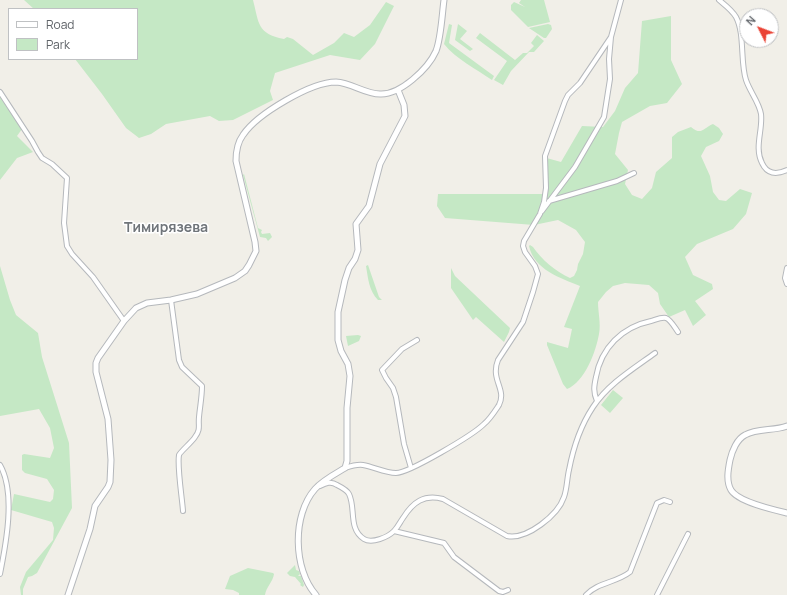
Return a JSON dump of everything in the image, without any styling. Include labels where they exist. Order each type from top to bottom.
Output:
[{"type":"street","points":[[68,595],[90,529],[95,506],[110,482],[111,460],[108,419],[96,372],[96,363],[101,352],[124,321],[136,308],[142,304],[171,300],[197,294],[235,278],[244,271],[253,258],[256,251],[255,242],[236,161],[236,150],[239,142],[248,129],[270,111],[300,93],[326,83],[343,83],[374,94],[391,93],[398,90],[412,80],[432,58],[437,46],[444,0]]},
{"type":"street","points":[[316,595],[307,582],[303,572],[299,554],[298,537],[306,501],[322,482],[345,468],[355,465],[363,465],[388,472],[398,473],[410,468],[453,446],[473,433],[484,424],[499,404],[501,398],[500,390],[494,374],[495,367],[498,360],[520,328],[534,292],[538,274],[538,270],[523,246],[526,237],[540,214],[575,167],[604,117],[610,79],[609,59],[611,37],[621,0]]},
{"type":"street","points":[[719,0],[731,11],[738,21],[746,79],[761,114],[759,140],[761,161],[767,170],[772,173],[776,174],[787,170]]},
{"type":"street","points":[[540,214],[546,188],[544,156],[565,101],[568,95],[580,83],[611,37]]},
{"type":"street","points":[[345,468],[347,461],[347,408],[350,376],[348,364],[341,351],[338,340],[338,312],[347,274],[358,250],[356,224],[369,206],[380,164],[405,116],[404,105],[398,90]]},
{"type":"street","points":[[0,92],[42,158],[52,164],[67,178],[64,223],[67,246],[72,254],[93,277],[124,321]]},
{"type":"street","points":[[549,201],[617,181],[634,173]]},
{"type":"street","points":[[787,268],[785,278],[787,284]]},
{"type":"street","points":[[171,300],[179,360],[182,367],[202,386],[199,418],[200,430],[192,442],[181,451],[179,455],[183,511]]},
{"type":"street","points":[[597,401],[594,390],[597,372],[600,361],[613,341],[624,332],[643,322],[664,318],[668,319],[678,332]]},
{"type":"street","points":[[410,468],[404,444],[396,397],[393,388],[382,370],[402,349],[417,340]]},
{"type":"street","points":[[315,490],[323,484],[330,482],[349,493],[354,527],[364,539],[372,541],[394,531],[411,507],[421,499],[433,496],[443,499],[507,536],[517,537],[539,526],[554,512],[565,496],[569,468],[576,444],[586,420],[597,401],[614,383],[655,353]]},
{"type":"street","points":[[787,426],[750,432],[744,435],[732,452],[728,468],[728,478],[732,492],[739,497],[787,513]]},
{"type":"street","points":[[0,465],[6,479],[9,502],[5,551],[0,574]]},
{"type":"street","points":[[586,595],[592,588],[612,582],[630,572],[657,503],[664,500],[670,502]]},
{"type":"street","points":[[394,531],[444,543],[454,557],[499,591],[503,592],[508,590]]},
{"type":"street","points":[[657,595],[688,534]]},
{"type":"green space","points":[[24,0],[253,0],[258,21],[264,31],[275,37],[284,39],[287,37],[293,39],[313,55],[334,43],[344,33],[354,37],[370,25],[386,2],[394,6],[375,44],[360,60],[330,55],[275,73],[270,91],[273,100],[233,120],[219,121],[210,116],[166,124],[151,134],[139,138],[126,128],[76,60],[138,60],[138,8],[33,8]]},
{"type":"green space","points":[[521,0],[544,0],[550,22],[528,27],[511,10],[511,5],[514,2],[525,7],[519,3]]},
{"type":"green space","points":[[671,16],[671,60],[682,84],[667,103],[650,106],[622,122],[615,154],[628,170],[625,184],[632,195],[642,199],[652,188],[656,172],[672,158],[672,137],[678,132],[691,127],[700,131],[713,124],[719,128],[723,134],[719,141],[706,147],[701,156],[710,176],[713,192],[719,200],[726,201],[740,189],[752,193],[746,214],[733,229],[697,244],[685,257],[693,275],[712,284],[713,289],[695,301],[706,315],[693,326],[685,310],[669,317],[660,304],[658,293],[649,285],[625,283],[613,286],[598,302],[600,330],[598,341],[589,365],[579,380],[567,389],[563,384],[547,342],[568,348],[572,329],[564,327],[580,286],[549,272],[542,267],[536,261],[529,246],[530,245],[533,247],[554,269],[570,278],[574,276],[577,270],[583,254],[585,242],[576,230],[558,220],[534,225],[445,218],[437,206],[438,194],[545,194],[543,157],[561,162],[582,126],[603,127],[615,111],[625,88],[638,73],[642,21]]},
{"type":"green space","points":[[449,24],[452,25],[449,43],[494,76],[492,80],[460,59],[444,44]]},
{"type":"green space","points":[[458,24],[467,31],[460,39],[473,49],[470,51],[455,40]]},
{"type":"green space","points":[[548,24],[551,25],[552,29],[546,38],[529,28]]},
{"type":"green space","points":[[480,33],[515,60],[523,53],[527,53],[534,46],[531,43],[537,35],[544,41],[534,52],[529,52],[511,71],[503,85],[494,80],[507,61],[476,38]]},
{"type":"green space","points":[[0,97],[22,129],[17,136],[33,152],[17,158],[0,180]]},
{"type":"green space","points":[[244,174],[258,228],[262,230],[262,234],[270,233],[272,237],[268,241],[266,238],[260,237],[243,175]]},
{"type":"green space","points":[[368,265],[379,297],[382,300],[378,300],[371,288],[366,266]]},
{"type":"green space","points":[[0,266],[16,315],[38,333],[42,357],[69,443],[72,508],[37,573],[28,577],[23,589],[23,595],[21,595],[20,587],[26,572],[53,540],[54,528],[52,522],[11,510],[14,494],[50,502],[53,499],[54,490],[47,479],[25,473],[22,470],[22,455],[24,454],[50,458],[54,448],[50,428],[39,409],[0,416]]},
{"type":"green space","points":[[451,268],[455,276],[510,328],[504,342],[476,317],[473,320],[451,288]]},
{"type":"green space","points":[[346,336],[361,336],[359,341],[348,346]]},
{"type":"green space","points":[[613,390],[623,398],[610,413],[601,405]]},
{"type":"green space","points":[[295,565],[296,570],[299,571],[300,574],[298,576],[301,576],[304,585],[303,587],[295,577],[290,576],[287,573]]},
{"type":"green space","points":[[248,568],[274,574],[265,595],[239,595],[239,593],[233,590],[225,589],[230,576]]},
{"type":"district","name":"Тимирязева","points":[[166,228]]}]
